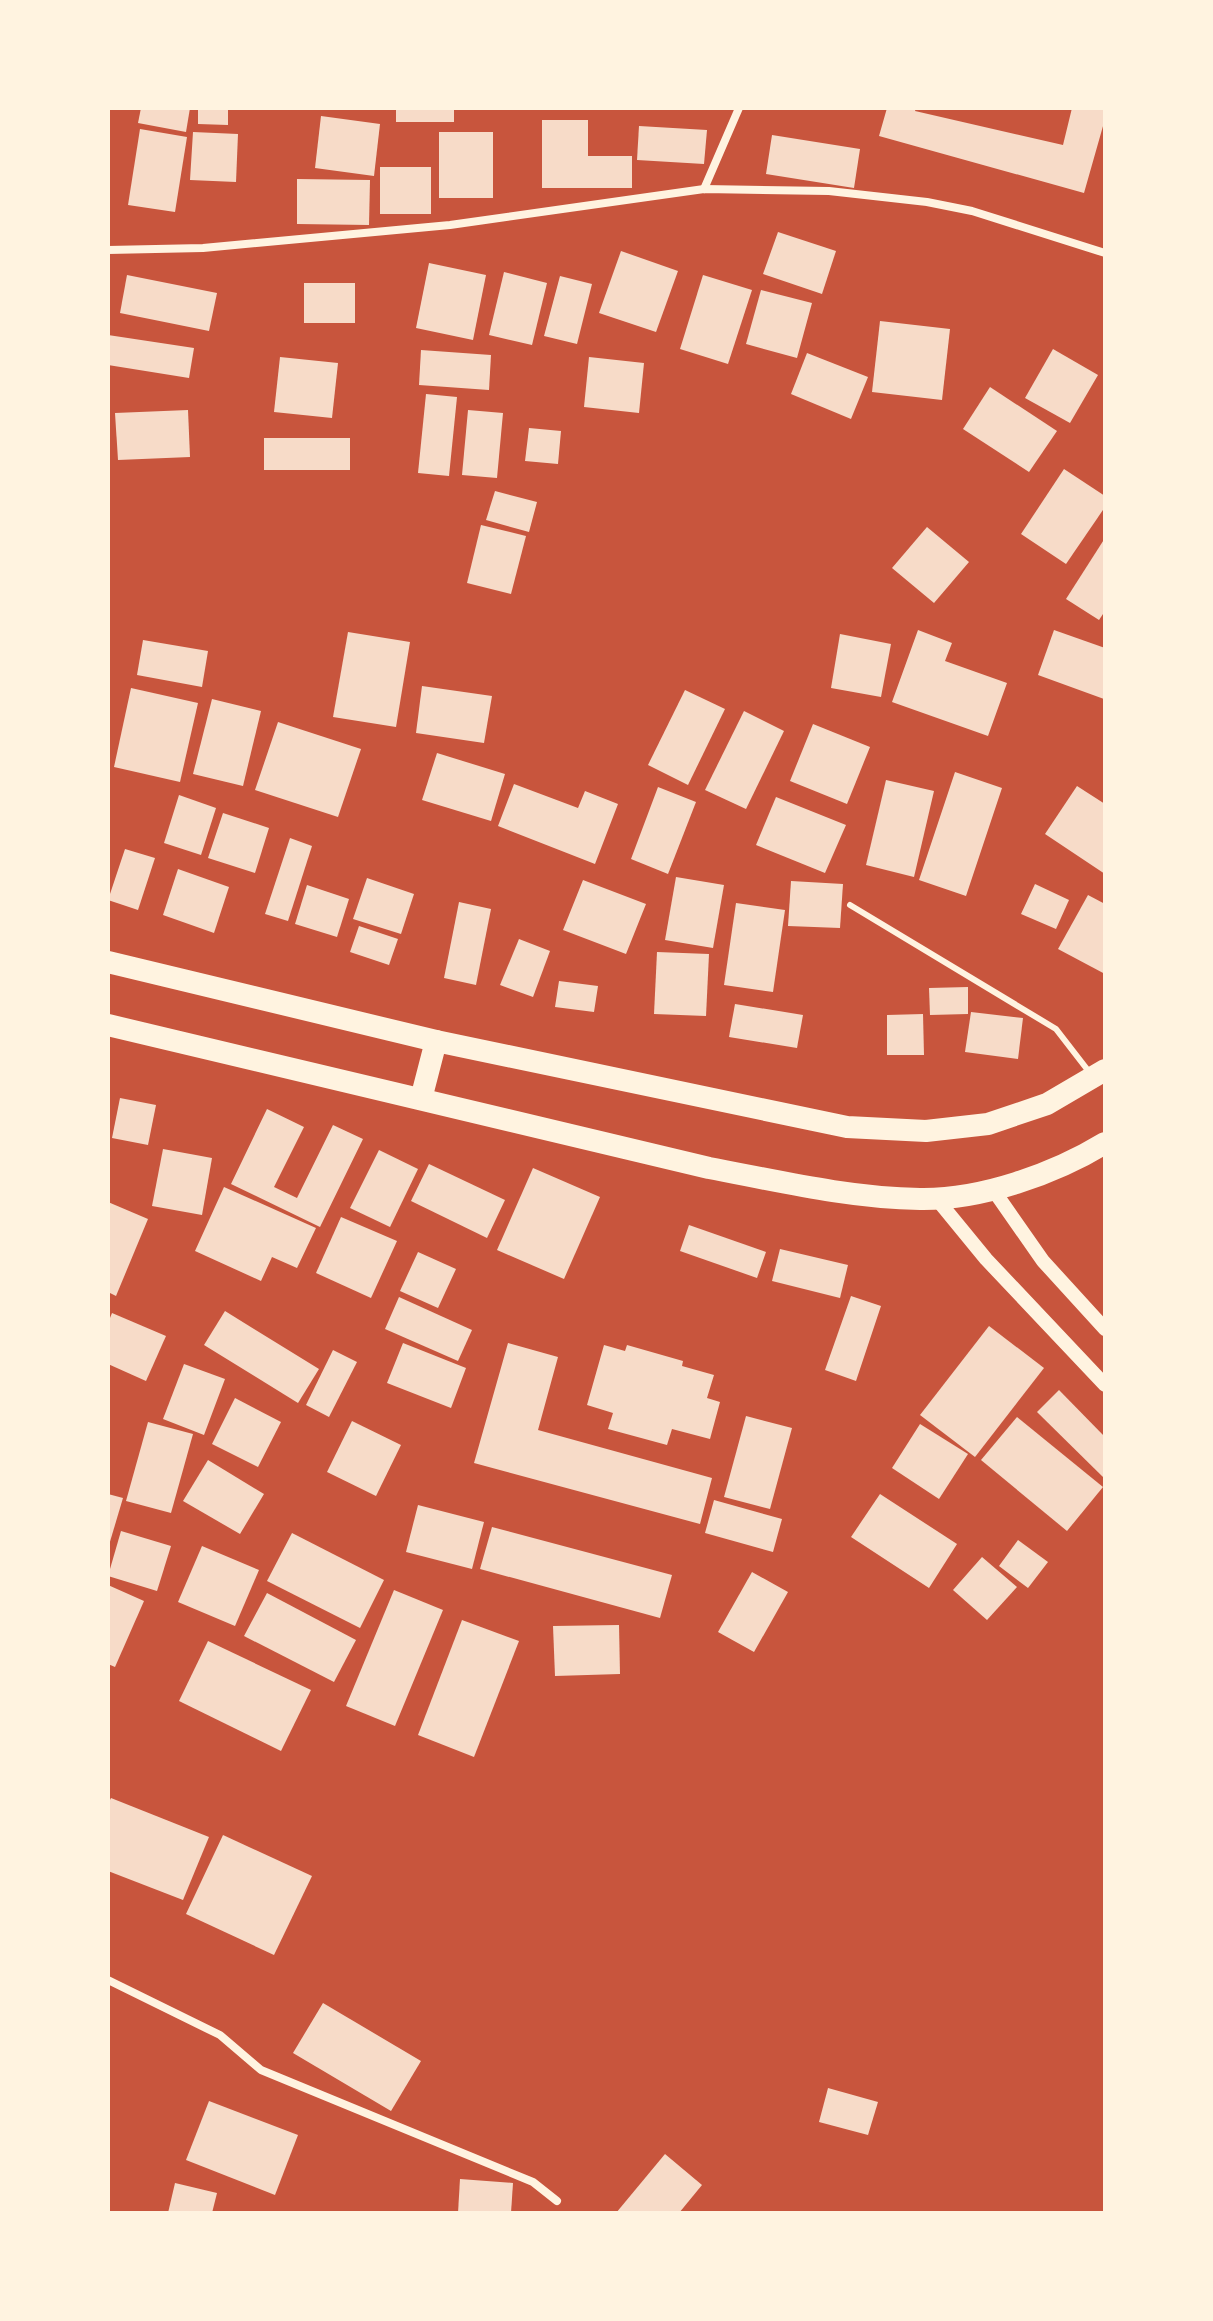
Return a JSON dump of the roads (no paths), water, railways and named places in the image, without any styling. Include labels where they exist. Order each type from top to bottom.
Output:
[{"type":"highway","points":[[108,962],[436,1041],[847,1127],[926,1131],[988,1124],[1047,1104],[1100,1074]]},
{"type":"highway","points":[[108,1025],[737,1173],[873,1195],[922,1199],[992,1188],[1025,1180],[1078,1159],[1105,1143]]},
{"type":"highway","points":[[421,1099],[436,1041]]},
{"type":"street","points":[[704,189],[739,108]]},
{"type":"street","points":[[108,250],[203,248],[450,225],[704,189],[829,191],[927,202],[972,211],[1105,253]]},
{"type":"street","points":[[992,1188],[1043,1261],[1105,1329]]},
{"type":"street","points":[[936,1198],[992,1266],[1105,1385]]},
{"type":"street","points":[[108,1980],[220,2035],[261,2070],[533,2182],[557,2201]]},
{"type":"lane","points":[[850,905],[1056,1029],[1100,1074]]}]
